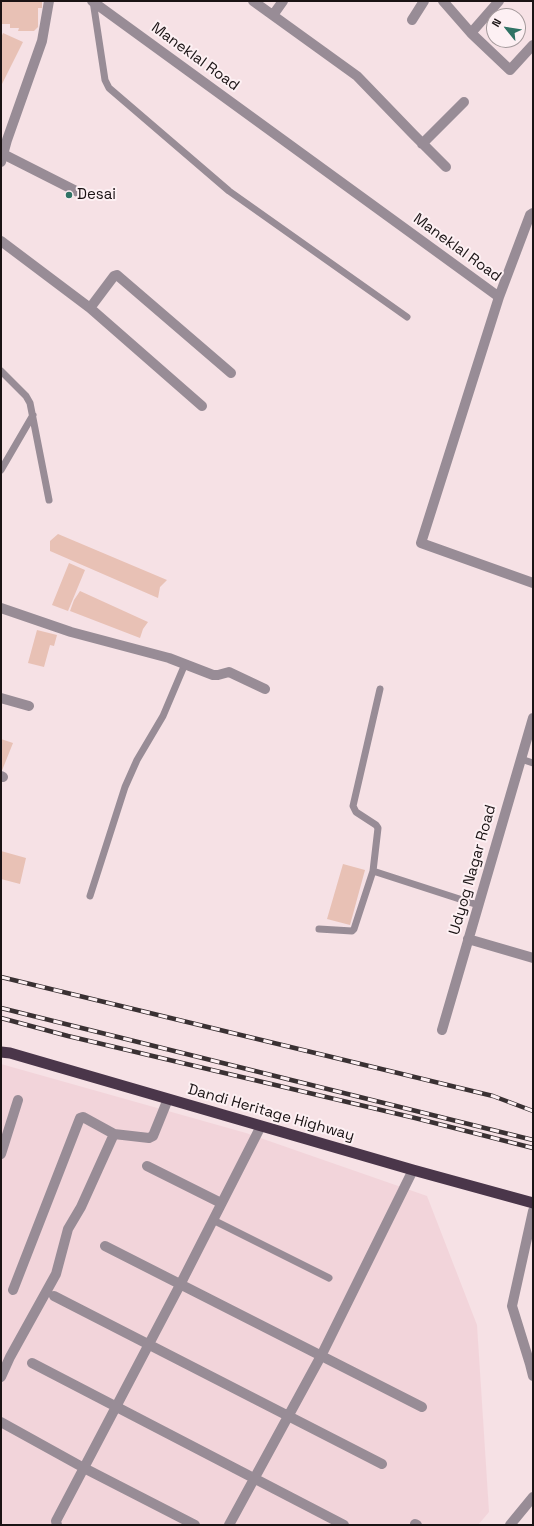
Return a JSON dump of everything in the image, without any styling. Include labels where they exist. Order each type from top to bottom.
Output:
[{"type":"highway","name":"Dandi Heritage Highway","points":[[1,1052],[10,1053],[413,1170],[533,1203]]},
{"type":"street","points":[[49,1],[42,41],[2,158],[82,194]]},
{"type":"street","name":"Maneklal Road","points":[[92,1],[499,297],[421,543],[533,583]]},
{"type":"street","points":[[253,1],[357,76],[446,167]]},
{"type":"street","points":[[273,15],[283,1]]},
{"type":"street","points":[[412,20],[424,1]]},
{"type":"street","points":[[443,1],[471,33],[510,70],[533,45]]},
{"type":"street","points":[[471,33],[499,1]]},
{"type":"street","points":[[422,144],[464,102]]},
{"type":"street","points":[[499,297],[530,215],[533,213]]},
{"type":"street","points":[[1,241],[90,308],[202,406]]},
{"type":"street","points":[[90,308],[114,276],[117,275],[231,373]]},
{"type":"street","points":[[1,608],[71,632],[169,658],[213,675],[231,673],[265,689]]},
{"type":"street","points":[[1,698],[29,706]]},
{"type":"street","name":"Udyog Nagar Road","points":[[442,1030],[533,718]]},
{"type":"street","points":[[468,939],[533,958]]},
{"type":"street","points":[[13,1290],[80,1118],[82,1117],[114,1134],[148,1138],[152,1136],[168,1099]]},
{"type":"street","points":[[1,1154],[18,1100]]},
{"type":"street","points":[[56,1525],[261,1126]]},
{"type":"street","points":[[1,1377],[10,1357],[56,1274],[69,1226],[81,1207],[114,1134]]},
{"type":"street","points":[[147,1166],[221,1203]]},
{"type":"street","points":[[229,1525],[321,1356],[413,1170]]},
{"type":"street","points":[[533,1211],[512,1306],[533,1376]]},
{"type":"street","points":[[105,1246],[422,1407]]},
{"type":"street","points":[[54,1296],[382,1464]]},
{"type":"street","points":[[32,1362],[344,1525]]},
{"type":"street","points":[[1,1422],[84,1468],[195,1525]]},
{"type":"street","points":[[510,1525],[533,1497]]},
{"type":"lane","points":[[92,1],[105,80],[109,88],[229,191],[407,317]]},
{"type":"lane","points":[[1,371],[26,396],[30,403],[49,500]]},
{"type":"lane","points":[[1,470],[33,415]]},
{"type":"lane","points":[[90,896],[125,787],[137,760],[163,716],[185,664]]},
{"type":"lane","points":[[319,928],[352,931],[354,929],[373,871],[378,828],[376,825],[356,812],[353,806],[380,689]]},
{"type":"lane","points":[[521,759],[533,763]]},
{"type":"lane","points":[[373,871],[478,905]]},
{"type":"lane","points":[[213,1220],[329,1278]]},
{"type":"shaded area","points":[[1,1064],[246,1133],[427,1196],[477,1325],[489,1512],[478,1525],[1,1525]]},
{"type":"building","points":[[1,1],[42,1],[42,8],[38,8],[38,27],[34,31],[18,31],[19,28],[10,28],[10,24],[1,24]]},
{"type":"building","points":[[3,33],[23,42],[1,86],[1,38]]},
{"type":"building","points":[[58,534],[167,580],[160,587],[158,598],[50,551],[50,541]]},
{"type":"building","points":[[69,563],[85,570],[68,611],[52,605]]},
{"type":"building","points":[[80,591],[148,622],[143,629],[140,638],[70,611],[74,600]]},
{"type":"building","points":[[37,630],[57,635],[54,646],[50,645],[44,667],[28,663]]},
{"type":"building","points":[[1,739],[13,743],[1,773]]},
{"type":"building","points":[[1,851],[26,858],[20,884],[1,879]]},
{"type":"building","points":[[343,864],[365,870],[350,925],[327,919]]},
{"type":"railway","points":[[1,977],[493,1096],[533,1111]]},
{"type":"railway","points":[[1,1008],[533,1140]]},
{"type":"railway","points":[[1,1018],[68,1036],[415,1118],[533,1148]]},
{"type":"place","name":"Desai","points":[[69,195]]}]
